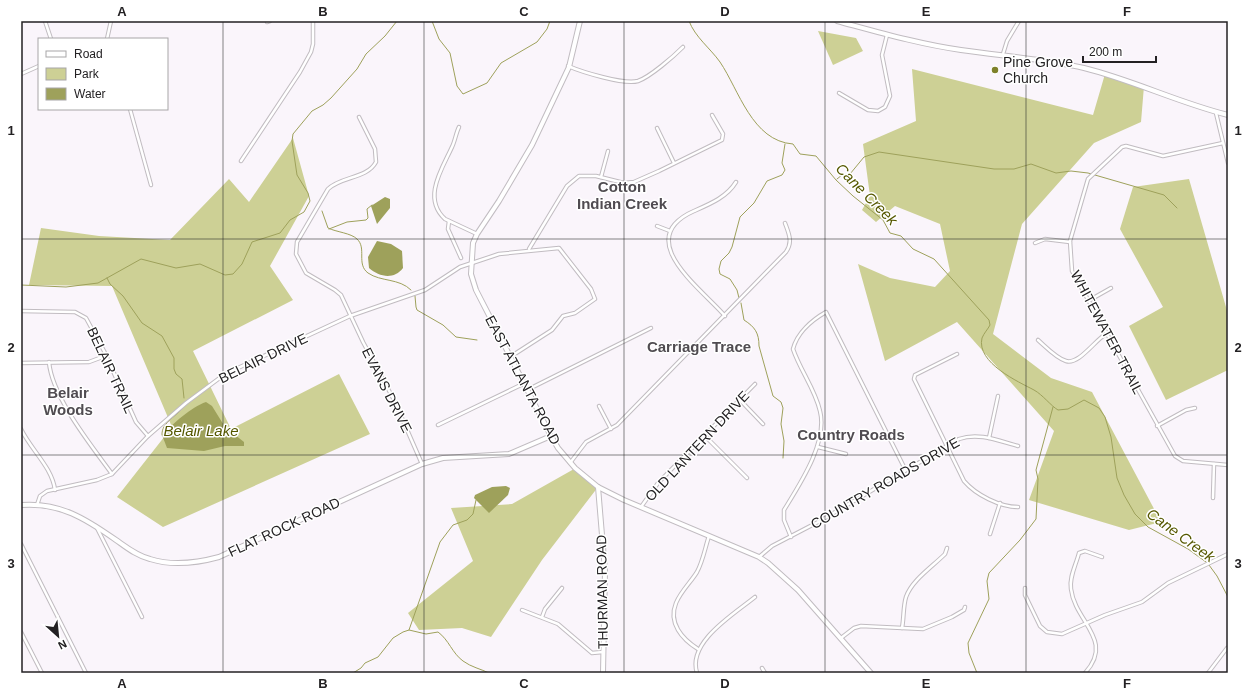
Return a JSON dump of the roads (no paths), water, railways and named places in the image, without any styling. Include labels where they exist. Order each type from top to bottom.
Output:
[{"type":"street","points":[[45,21],[51,38]]},
{"type":"street","points":[[107,38],[111,21]]},
{"type":"street","points":[[241,161],[300,72],[311,52],[314,44],[312,21]]},
{"type":"street","name":"EAST ATLANTA ROAD","points":[[580,21],[568,66],[529,150],[499,201],[477,234],[473,243],[471,274],[476,290],[551,436],[570,463],[598,487],[640,508],[759,557],[789,581],[871,673]]},
{"type":"street","points":[[837,21],[887,35],[961,50],[1004,54],[1101,72],[1158,91],[1216,113],[1228,115]]},
{"type":"street","points":[[1004,54],[1007,41],[1019,21]]},
{"type":"street","points":[[839,93],[868,110],[878,111],[885,107],[890,96],[882,55],[887,35]]},
{"type":"street","points":[[568,66],[579,72],[620,81],[638,81],[652,73],[683,47]]},
{"type":"street","points":[[21,74],[38,66]]},
{"type":"street","points":[[130,110],[151,185]]},
{"type":"street","points":[[1216,113],[1228,163]]},
{"type":"street","points":[[529,250],[572,180],[583,175],[601,177],[615,182],[634,182],[722,140],[723,134],[712,115]]},
{"type":"street","name":"EVANS DRIVE","points":[[359,117],[375,149],[376,162],[368,171],[330,188],[297,242],[297,256],[306,274],[338,292],[394,400],[422,464]]},
{"type":"street","points":[[459,127],[434,187],[434,195],[437,207],[442,217],[477,234]]},
{"type":"street","points":[[657,128],[674,163]]},
{"type":"street","name":"WHITEWATER TRAIL","points":[[1223,143],[1163,156],[1126,146],[1122,147],[1088,179],[1070,242],[1072,271],[1175,456],[1183,461],[1228,465]]},
{"type":"street","points":[[601,177],[608,151]]},
{"type":"street","points":[[724,316],[688,279],[676,263],[669,241],[670,231],[679,220],[728,193],[736,182]]},
{"type":"street","points":[[449,221],[448,229],[461,258]]},
{"type":"street","points":[[570,463],[586,442],[611,429],[623,420],[790,246],[789,235],[785,223]]},
{"type":"street","points":[[657,226],[670,231]]},
{"type":"street","points":[[1035,243],[1045,240],[1070,242]]},
{"type":"street","name":"BELAIR DRIVE","points":[[37,505],[42,494],[98,480],[112,474],[148,436],[186,403],[225,374],[350,316],[425,290],[449,273],[471,263],[499,254],[557,248],[562,250],[591,289],[594,299],[575,313],[563,316],[552,330],[510,357]]},
{"type":"street","points":[[1088,301],[1111,288]]},
{"type":"street","name":"BELAIR TRAIL","points":[[21,311],[75,312],[82,315],[90,324],[136,422],[148,436]]},
{"type":"street","points":[[792,537],[784,520],[784,510],[818,447],[821,432],[821,411],[793,349],[800,334],[814,320],[826,312],[905,469]]},
{"type":"street","points":[[527,390],[651,328]]},
{"type":"street","points":[[1038,340],[1061,359],[1069,362],[1078,359],[1096,340],[1106,334]]},
{"type":"street","points":[[958,354],[914,377],[964,481],[972,489],[1000,503],[1018,506]]},
{"type":"street","points":[[21,363],[89,362],[106,356]]},
{"type":"street","points":[[49,362],[53,378],[70,414],[112,474]]},
{"type":"street","points":[[438,425],[523,384]]},
{"type":"street","name":"OLD LANTERN DRIVE","points":[[640,508],[658,483],[755,384]]},
{"type":"street","points":[[989,438],[998,396]]},
{"type":"street","points":[[740,400],[763,424]]},
{"type":"street","points":[[600,406],[611,429]]},
{"type":"street","points":[[1157,426],[1186,410],[1194,408]]},
{"type":"street","points":[[21,429],[30,446],[51,475],[54,490]]},
{"type":"street","name":"FLAT ROCK ROAD","points":[[21,504],[37,505],[73,512],[138,554],[149,559],[171,563],[214,559],[422,464],[447,458],[509,454],[551,436]]},
{"type":"street","points":[[704,436],[747,478]]},
{"type":"street","name":"COUNTRY ROADS DRIVE","points":[[759,557],[772,546],[792,537],[946,445],[967,436],[989,438],[1018,446]]},
{"type":"street","points":[[818,447],[846,454]]},
{"type":"street","points":[[1213,498],[1214,464]]},
{"type":"street","name":"THURMAN ROAD","points":[[598,487],[605,571],[603,673]]},
{"type":"street","points":[[990,534],[1000,503]]},
{"type":"street","points":[[96,526],[142,617]]},
{"type":"street","points":[[698,649],[689,644],[678,632],[674,611],[679,597],[700,566],[709,536]]},
{"type":"street","points":[[21,544],[22,550],[86,673]]},
{"type":"street","points":[[902,628],[904,605],[908,592],[917,581],[945,554],[947,548]]},
{"type":"street","points":[[1084,673],[1094,662],[1097,652],[1094,640],[1072,594],[1071,577],[1082,551],[1102,557]]},
{"type":"street","points":[[1025,588],[1025,595],[1040,626],[1047,632],[1062,634],[1111,612],[1142,602],[1168,583],[1228,554]]},
{"type":"street","points":[[542,617],[545,609],[562,588]]},
{"type":"street","points":[[697,673],[695,664],[698,649],[710,635],[755,597]]},
{"type":"street","points":[[841,638],[854,628],[861,626],[915,629],[932,626],[964,610],[966,607]]},
{"type":"street","points":[[522,610],[558,624],[592,653],[603,652]]},
{"type":"street","points":[[21,632],[42,673]]},
{"type":"street","points":[[1208,673],[1227,648]]},
{"type":"street","points":[[762,668],[765,673]]},
{"type":"water","points":[[385,197],[390,199],[390,208],[377,224],[371,206]]},
{"type":"water","points":[[377,241],[391,244],[402,251],[403,268],[399,272],[391,276],[386,276],[369,268],[368,257]]},
{"type":"water","name":"Belair Lake","points":[[206,402],[212,406],[225,427],[244,442],[244,446],[225,446],[204,451],[167,448],[162,435],[188,412]]},
{"type":"water","points":[[506,486],[510,488],[508,495],[489,513],[474,498],[475,495],[492,487]]},
{"type":"waterway","points":[[21,285],[66,287],[98,283],[141,259],[176,268],[200,264],[225,275],[233,274],[242,264],[252,242],[280,233],[290,220],[304,212],[310,201],[308,193],[297,175],[292,141],[293,134],[312,111],[323,105],[331,98],[357,69],[366,54],[385,36],[397,21]]},
{"type":"waterway","points":[[432,21],[439,39],[450,53],[457,86],[463,94],[487,83],[501,63],[537,42],[547,29],[550,21]]},
{"type":"waterway","name":"Cane Creek","points":[[689,21],[699,37],[720,62],[748,112],[767,134],[779,141],[793,144],[800,154],[816,156],[836,180],[883,220],[890,233],[901,236],[913,249],[934,259],[989,320],[990,325],[982,338],[982,347],[985,356],[992,363],[1009,377],[1037,392],[1058,410],[1068,409],[1084,400],[1099,408],[1105,417],[1111,437],[1117,478],[1124,495],[1135,514],[1148,527],[1188,549],[1206,562]]},
{"type":"waterway","points":[[739,298],[737,290],[730,279],[720,274],[719,269],[721,261],[729,253],[732,247],[740,217],[754,203],[767,181],[782,175],[785,170],[782,163],[785,144]]},
{"type":"waterway","points":[[837,179],[842,175],[850,174],[864,157],[879,152],[994,169],[1014,169],[1031,164],[1056,173],[1071,171],[1088,173],[1164,195],[1177,208]]},
{"type":"waterway","points":[[329,229],[347,222],[366,220],[368,218],[367,209],[372,205]]},
{"type":"waterway","points":[[322,211],[328,228],[351,235],[360,243],[364,269],[368,273],[379,278],[396,282],[411,290]]},
{"type":"waterway","points":[[107,278],[110,284],[123,296],[142,323],[162,336],[174,358],[174,369],[176,374],[182,379],[184,398]]},
{"type":"waterway","points":[[415,296],[417,310],[443,325],[456,337],[477,340]]},
{"type":"waterway","points":[[741,303],[744,320],[754,328],[757,334],[773,396],[781,402],[783,408],[781,424],[784,441],[783,458]]},
{"type":"waterway","points":[[162,435],[164,426],[184,406]]},
{"type":"waterway","points":[[977,673],[969,653],[968,643],[989,599],[987,581],[989,573],[1020,540],[1036,519],[1038,479],[1036,470],[1053,407]]},
{"type":"waterway","points":[[409,630],[440,542],[453,525],[467,520],[473,514],[476,500]]},
{"type":"waterway","name":"Cane Creek","points":[[1209,565],[1217,576],[1228,597]]},
{"type":"waterway","points":[[353,673],[361,668],[365,663],[378,657],[393,638],[409,630],[426,634],[438,632],[442,635],[459,658],[466,663],[489,673]]},
{"type":"place","name":"Pine Grove Church","points":[[995,70]]},
{"type":"district","name":"Cotton Indian Creek","points":[[622,194]]},
{"type":"district","name":"Carriage Trace","points":[[699,346]]},
{"type":"district","name":"Belair Woods","points":[[68,400]]},
{"type":"district","name":"Country Roads","points":[[851,434]]}]
